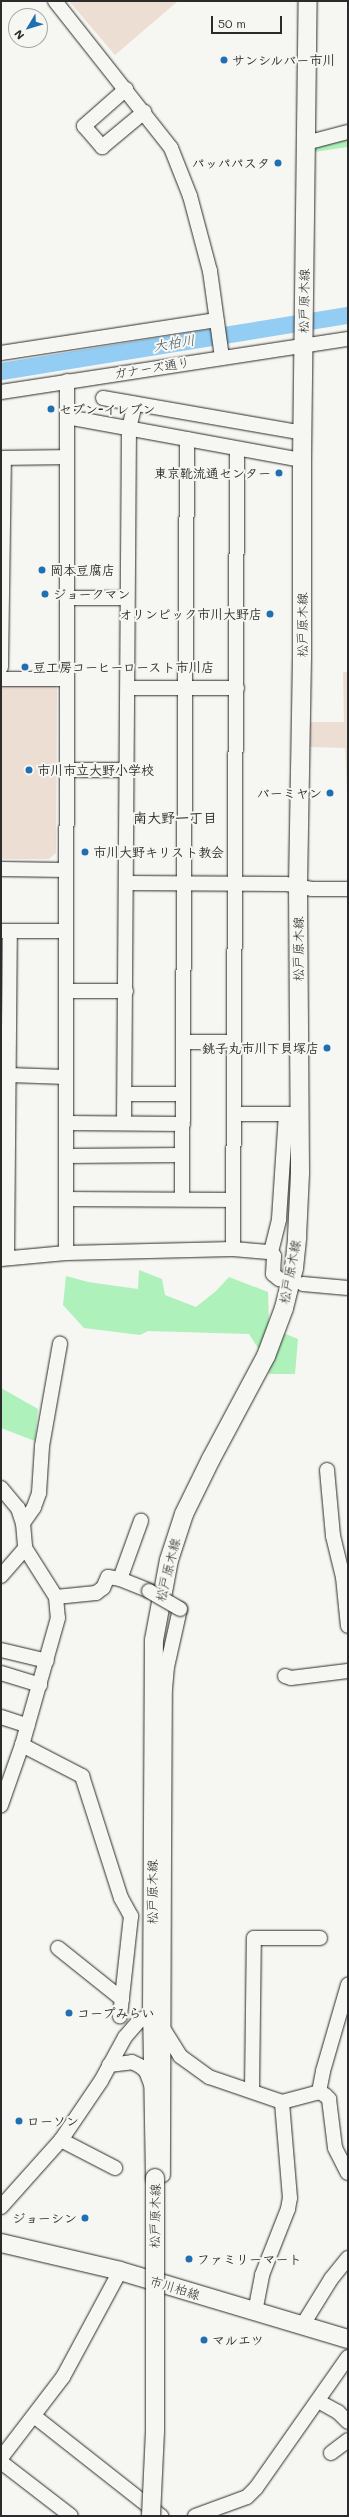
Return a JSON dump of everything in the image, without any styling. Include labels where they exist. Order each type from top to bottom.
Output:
[{"type":"main road","name":"松戸原木線","points":[[151,2516],[155,2431],[155,2097],[152,2014],[158,1855],[154,1640],[168,1560],[184,1514],[211,1459],[266,1356],[284,1308],[294,1268],[297,1237],[300,1173],[292,1114],[302,658],[302,433],[308,1]]},
{"type":"main road","name":"市川柏線","points":[[1,2243],[120,2271],[348,2339]]},
{"type":"street","points":[[55,1],[126,89],[171,148],[181,170],[210,271],[222,357]]},
{"type":"street","points":[[126,89],[84,126],[102,147],[144,112]]},
{"type":"street","points":[[306,143],[348,132]]},
{"type":"street","points":[[1,353],[216,320]]},
{"type":"street","name":"ガナーズ通り","points":[[1,392],[222,357],[303,340],[348,339]]},
{"type":"street","points":[[66,1253],[67,381]]},
{"type":"street","points":[[103,398],[302,433]]},
{"type":"street","points":[[124,1123],[128,688],[126,598],[129,428],[135,404]]},
{"type":"street","points":[[67,417],[302,460]]},
{"type":"street","points":[[182,1199],[186,688],[186,439]]},
{"type":"street","points":[[233,1249],[237,449]]},
{"type":"street","points":[[1,667],[4,458],[67,457]]},
{"type":"street","points":[[67,598],[126,598]]},
{"type":"street","points":[[1,679],[67,679]]},
{"type":"street","points":[[128,688],[237,688]]},
{"type":"street","points":[[67,770],[127,770]]},
{"type":"street","points":[[1,869],[66,870]]},
{"type":"street","points":[[126,883],[235,884],[298,886],[312,889],[348,889]]},
{"type":"street","points":[[66,932],[5,931],[5,1048],[9,1075],[5,1106],[4,1258],[66,1253],[233,1249],[271,1252]]},
{"type":"street","points":[[66,991],[126,991]]},
{"type":"street","points":[[183,1042],[234,1042]]},
{"type":"street","points":[[9,1075],[66,1077]]},
{"type":"street","points":[[125,1094],[183,1094]]},
{"type":"street","points":[[234,1114],[292,1114],[279,1219],[271,1252],[274,1256],[273,1274],[279,1279]]},
{"type":"street","points":[[66,1123],[183,1124]]},
{"type":"street","points":[[66,1156],[182,1155]]},
{"type":"street","points":[[66,1199],[233,1200]]},
{"type":"street","points":[[303,1284],[348,1288]]},
{"type":"street","points":[[22,1523],[34,1507],[39,1493],[42,1446],[60,1344]]},
{"type":"street","points":[[327,1470],[342,1545],[348,1617]]},
{"type":"street","points":[[1,1488],[18,1508],[22,1523],[25,1548],[56,1597],[58,1618],[28,1726],[2,1796]]},
{"type":"street","points":[[120,1579],[141,1521]]},
{"type":"street","points":[[1,1576],[25,1548]]},
{"type":"street","points":[[56,1597],[96,1593],[103,1588],[108,1577],[120,1579],[149,1591],[180,1610],[167,1667],[165,1689],[158,1855],[164,2030],[162,2222]]},
{"type":"street","points":[[1,1650],[47,1661]]},
{"type":"street","points":[[285,1676],[291,1678],[348,1671]]},
{"type":"street","points":[[1,1673],[40,1684]]},
{"type":"street","points":[[1,1717],[28,1726]]},
{"type":"street","points":[[22,1745],[82,1776],[121,1898],[131,1916],[120,2016]]},
{"type":"street","points":[[252,2091],[254,1938],[320,1938]]},
{"type":"street","points":[[58,1948],[122,1999]]},
{"type":"street","points":[[319,2092],[323,2071],[348,1985]]},
{"type":"street","points":[[1,2207],[61,2140],[91,2096],[125,2037],[139,2021],[152,2014]]},
{"type":"street","points":[[164,2030],[180,2056],[188,2064],[209,2077],[282,2102],[319,2092]]},
{"type":"street","points":[[109,2065],[132,2062],[140,2066],[151,2081],[155,2097]]},
{"type":"street","points":[[319,2092],[329,2099],[335,2148],[348,2173]]},
{"type":"street","points":[[255,2312],[262,2275],[286,2214],[290,2198],[282,2102]]},
{"type":"street","points":[[61,2140],[114,2168]]},
{"type":"street","points":[[302,2326],[331,2279],[348,2258]]},
{"type":"street","points":[[1,2458],[63,2377],[120,2271]]},
{"type":"street","points":[[195,2516],[247,2497],[256,2488],[348,2357]]},
{"type":"street","points":[[318,2401],[338,2412],[348,2422]]},
{"type":"street","points":[[34,2416],[161,2516]]},
{"type":"street","points":[[331,2453],[348,2440]]},
{"type":"street","points":[[1,2462],[71,2516]]},
{"type":"shaded area","points":[[69,1],[178,1],[115,55]]},
{"type":"shaded area","points":[[343,672],[348,672],[348,815],[345,748],[308,747],[308,722],[344,722]]},
{"type":"shaded area","name":"市川市立大野小学校","points":[[1,684],[54,684],[57,688],[56,853],[49,859],[1,859]]},
{"type":"green space","points":[[348,135],[348,147],[314,152],[317,141]]},
{"type":"green space","points":[[139,1270],[162,1279],[165,1295],[196,1307],[216,1291],[229,1277],[268,1292],[269,1327],[298,1339],[295,1374],[269,1374],[270,1358],[258,1348],[249,1334],[148,1331],[140,1335],[84,1328],[63,1305],[66,1276],[88,1282],[138,1289]]},
{"type":"green space","points":[[1,1388],[38,1409],[35,1441],[1,1428]]},
{"type":"waterway","name":"大柏川","points":[[1,371],[348,315]]},
{"type":"place","name":"サンシルバー市川","points":[[224,60]]},
{"type":"place","name":"パッパパスタ","points":[[278,163]]},
{"type":"place","name":"セブン-イレブン","points":[[51,409]]},
{"type":"place","name":"東京靴流通センター","points":[[279,473]]},
{"type":"place","name":"岡本豆腐店","points":[[42,570]]},
{"type":"place","name":"ジョークマン","points":[[45,594]]},
{"type":"place","name":"オリンピック市川大野店","points":[[270,614]]},
{"type":"place","name":"豆工房コーヒーロースト市川店","points":[[25,667]]},
{"type":"place","name":"市川市立大野小学校","points":[[29,770]]},
{"type":"place","name":"バーミヤン","points":[[330,793]]},
{"type":"place","name":"市川大野キリスト教会","points":[[85,852]]},
{"type":"place","name":"銚子丸市川下貝塚店","points":[[327,1048]]},
{"type":"place","name":"コープみらい","points":[[69,2013]]},
{"type":"place","name":"ローソン","points":[[19,2121]]},
{"type":"place","name":"ジョーシン","points":[[85,2218]]},
{"type":"place","name":"ファミリーマート","points":[[189,2259]]},
{"type":"place","name":"マルエツ","points":[[204,2340]]},
{"type":"district","name":"南大野一丁目","points":[[175,818]]}]
